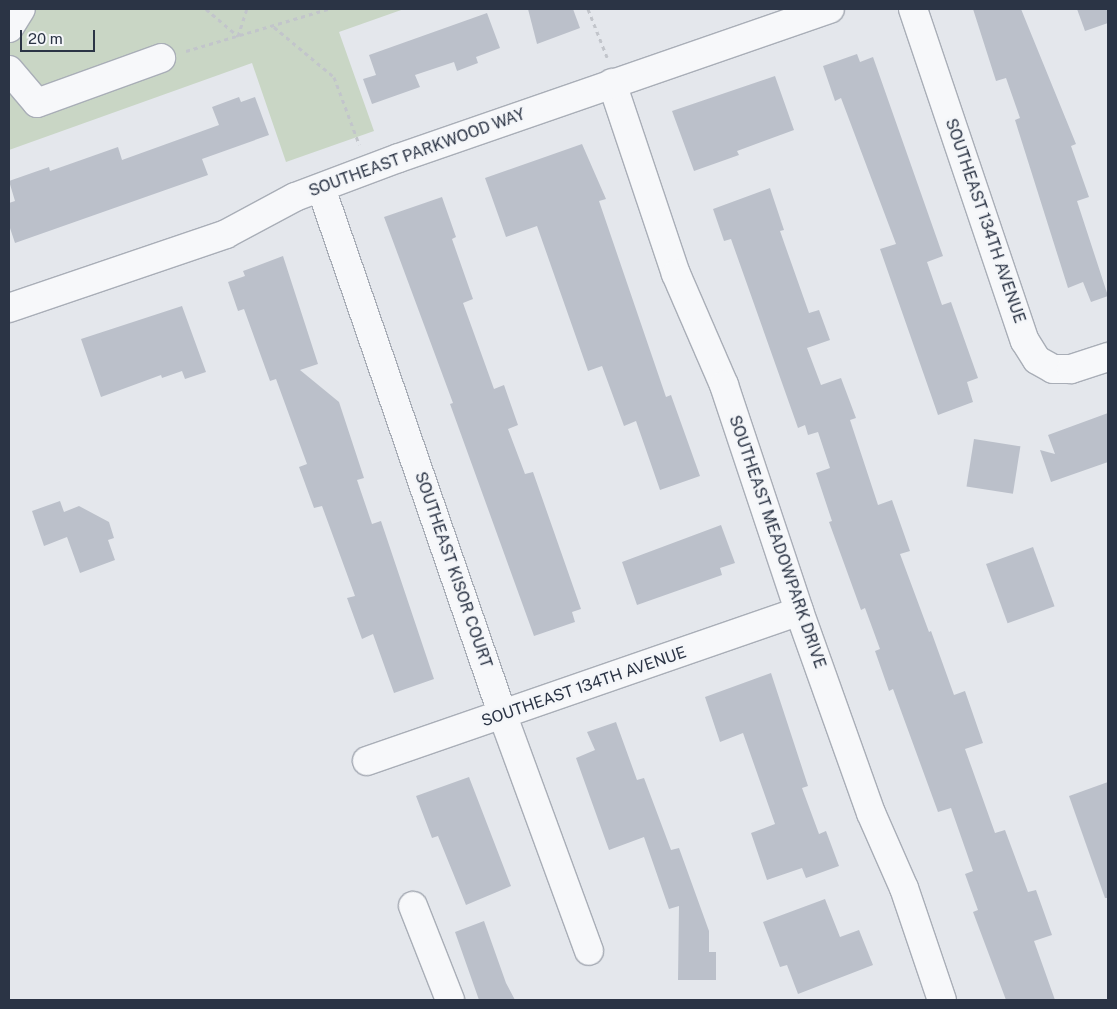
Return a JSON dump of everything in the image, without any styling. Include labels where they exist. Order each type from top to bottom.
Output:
[{"type":"street","points":[[9,28],[21,9]]},
{"type":"street","name":"SOUTHEAST PARKWOOD WAY","points":[[9,308],[226,234],[267,211],[321,188],[614,82],[830,9]]},
{"type":"street","name":"SOUTHEAST 134TH AVENUE","points":[[913,9],[1025,341],[1037,360],[1052,369],[1071,369],[1108,357]]},
{"type":"street","points":[[9,70],[37,103],[161,58]]},
{"type":"street","name":"SOUTHEAST MEADOWPARK DRIVE","points":[[614,82],[676,274],[724,385],[799,611],[871,812],[904,888],[942,1000]]},
{"type":"street","name":"SOUTHEAST KISOR COURT","points":[[321,188],[503,716],[589,951]]},
{"type":"street","name":"SOUTHEAST 134TH AVENUE","points":[[367,760],[503,716],[799,611]]},
{"type":"street","points":[[413,906],[450,1000]]},
{"type":"path","points":[[206,9],[238,36]]},
{"type":"path","points":[[238,36],[247,9]]},
{"type":"path","points":[[161,58],[274,27],[328,9]]},
{"type":"path","points":[[588,9],[614,82]]},
{"type":"path","points":[[274,27],[334,77],[357,145],[366,142]]},
{"type":"green space","points":[[9,9],[404,9],[339,32],[374,131],[286,162],[252,63],[9,150]]},
{"type":"building","points":[[528,9],[573,9],[580,28],[537,44]]},
{"type":"building","points":[[973,9],[1021,9],[1076,144],[1071,146],[1089,197],[1077,201],[1108,296],[1091,302],[1083,282],[1068,288],[1015,120],[1020,118],[1006,78],[996,81]]},
{"type":"building","points":[[1077,9],[1108,9],[1108,23],[1085,31]]},
{"type":"building","points":[[487,13],[500,48],[476,57],[478,63],[457,71],[454,62],[415,75],[420,87],[372,104],[363,79],[376,75],[369,55]]},
{"type":"building","points":[[857,54],[860,62],[873,57],[943,256],[927,262],[942,305],[951,302],[978,378],[967,382],[973,402],[938,415],[880,249],[896,244],[841,98],[835,101],[823,66]]},
{"type":"building","points":[[775,76],[794,130],[737,151],[739,155],[694,171],[672,111]]},
{"type":"building","points":[[239,97],[241,102],[255,97],[269,135],[202,159],[208,175],[15,243],[9,225],[9,203],[15,201],[9,181],[49,167],[50,171],[118,147],[122,160],[219,125],[212,107]]},
{"type":"building","points":[[582,144],[606,199],[599,201],[666,397],[671,395],[700,476],[660,490],[636,421],[624,426],[602,366],[588,371],[537,226],[506,237],[485,178]]},
{"type":"building","points":[[770,188],[784,230],[780,231],[809,313],[819,310],[830,340],[807,348],[821,385],[841,378],[856,418],[850,420],[878,505],[892,500],[910,551],[900,554],[929,632],[931,631],[954,695],[965,691],[983,743],[965,749],[995,833],[1005,830],[1028,892],[1036,890],[1052,935],[1034,941],[1055,1000],[1006,1000],[973,912],[978,910],[965,874],[973,871],[951,808],[938,812],[893,689],[889,691],[875,651],[880,649],[865,608],[861,610],[829,522],[832,521],[816,473],[830,468],[818,432],[808,435],[805,425],[798,428],[731,239],[724,241],[713,209]]},
{"type":"building","points":[[442,197],[456,237],[452,239],[473,299],[463,303],[494,389],[504,385],[518,425],[508,429],[525,474],[533,472],[581,609],[572,612],[575,622],[534,636],[450,404],[453,403],[384,217]]},
{"type":"building","points":[[283,256],[318,364],[300,370],[339,402],[364,478],[357,480],[372,524],[381,521],[434,679],[394,693],[373,634],[362,639],[347,598],[355,596],[322,506],[314,508],[299,467],[307,464],[276,379],[270,381],[244,309],[238,311],[228,282],[245,276],[243,271]]},
{"type":"building","points":[[182,306],[206,372],[185,379],[182,371],[162,378],[161,375],[101,397],[81,339]]},
{"type":"building","points":[[1108,413],[1108,462],[1051,482],[1040,450],[1055,454],[1048,435]]},
{"type":"building","points":[[974,439],[1020,446],[1013,494],[966,486]]},
{"type":"building","points":[[60,501],[64,512],[79,506],[109,522],[114,538],[108,540],[115,560],[80,573],[67,537],[44,546],[32,511]]},
{"type":"building","points":[[721,525],[735,563],[720,568],[722,575],[637,605],[622,562]]},
{"type":"building","points":[[1033,547],[1055,606],[1008,623],[986,564]]},
{"type":"building","points":[[771,673],[808,786],[802,788],[819,834],[826,831],[839,866],[806,878],[802,868],[767,880],[751,833],[775,824],[743,733],[720,742],[705,697]]},
{"type":"building","points":[[616,722],[637,780],[644,778],[671,850],[679,848],[709,931],[709,952],[716,952],[716,980],[678,980],[679,906],[669,909],[644,837],[609,850],[576,758],[595,750],[587,732]]},
{"type":"building","points":[[469,777],[511,886],[466,905],[438,836],[432,838],[416,796]]},
{"type":"building","points":[[1108,782],[1108,898],[1105,898],[1069,796]]},
{"type":"building","points":[[825,899],[840,937],[859,930],[873,965],[798,994],[787,965],[780,967],[763,922]]},
{"type":"building","points":[[484,921],[506,983],[515,1000],[479,1000],[455,932]]}]
